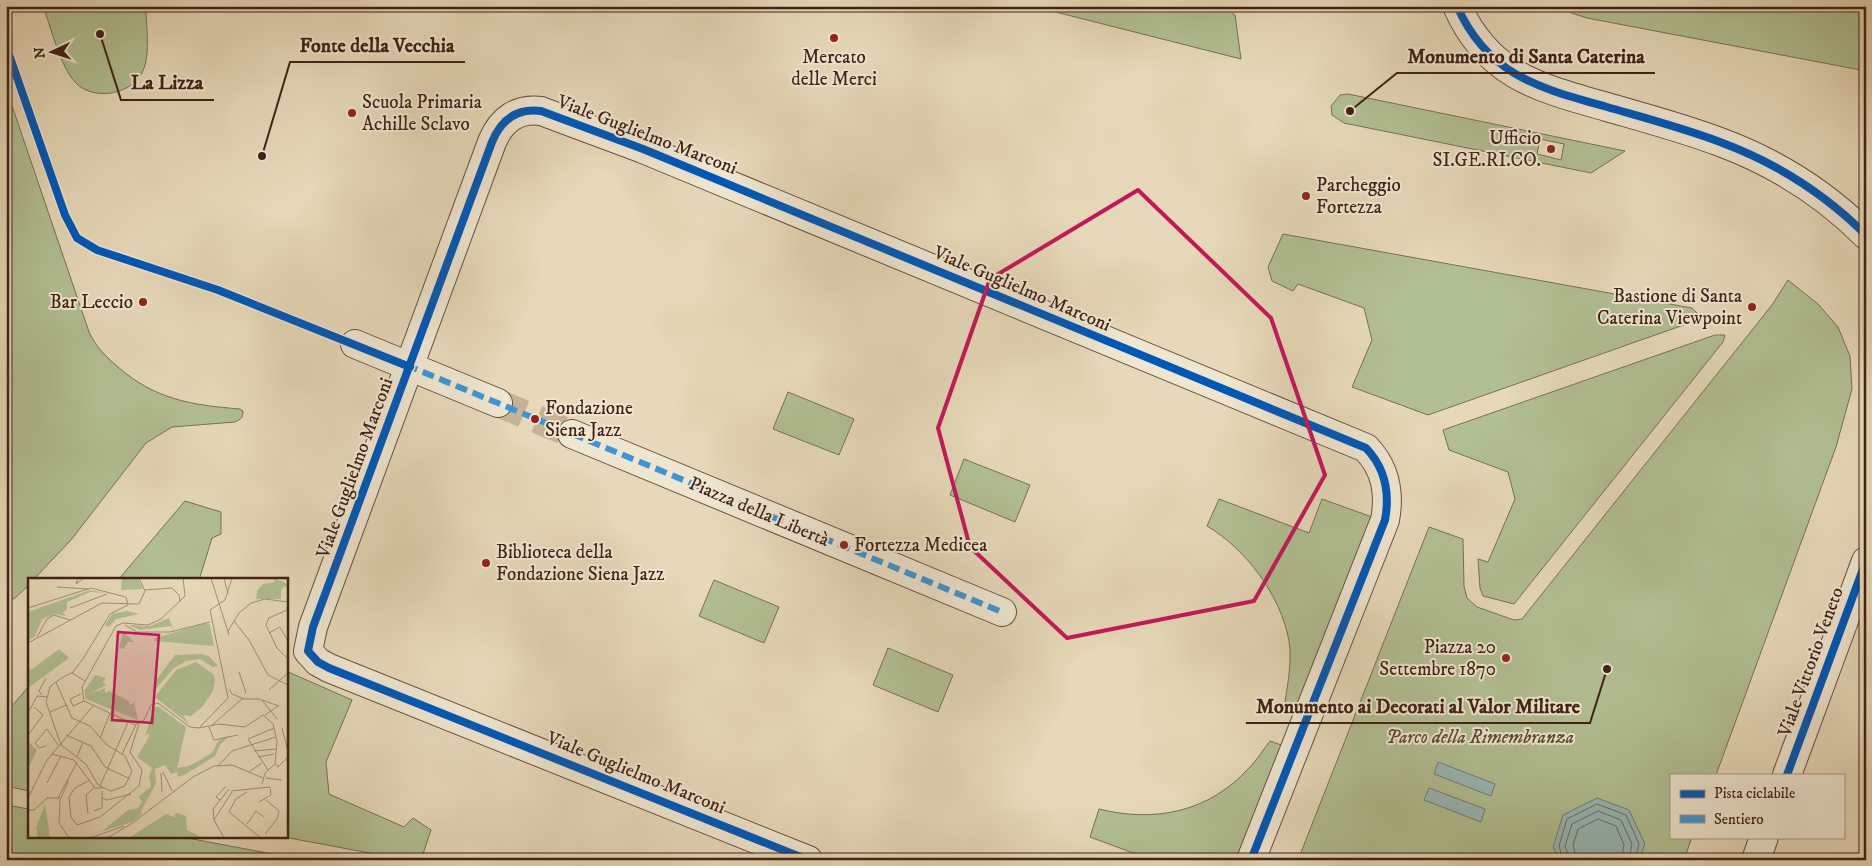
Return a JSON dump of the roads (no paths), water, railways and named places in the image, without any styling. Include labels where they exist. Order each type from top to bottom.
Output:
[{"type":"street","points":[[1456,6],[1474,37],[1494,59],[1532,84],[1676,127],[1756,157],[1815,192],[1866,235]]},
{"type":"street","name":"Viale Guglielmo Marconi","points":[[808,860],[329,668],[312,657],[308,651],[311,634],[496,132],[509,117],[531,110],[548,113],[643,149],[1366,448],[1377,459],[1388,490],[1385,520],[1251,860]]},
{"type":"street","points":[[355,344],[498,404]]},
{"type":"street","name":"Piazza della Libertà","points":[[572,434],[1002,612]]},
{"type":"street","name":"Viale Vittorio Veneto","points":[[1787,774],[1866,561]]},
{"type":"street","points":[[1756,860],[1764,838]]},
{"type":"water","points":[[1438,762],[1495,784],[1491,796],[1434,774]]},
{"type":"water","points":[[1429,788],[1485,809],[1481,822],[1424,800]]},
{"type":"water","points":[[1597,798],[1629,810],[1645,844],[1639,860],[1559,860],[1553,847],[1563,815]]},
{"type":"tunnel","points":[[498,403],[572,434]]},
{"type":"place","name":"La Lizza","points":[[100,34]]},
{"type":"place","name":"Mercato delle Merci","points":[[834,38]]},
{"type":"place","name":"Monumento di Santa Caterina","points":[[1350,111]]},
{"type":"place","name":"Scuola Primaria Achille Sclavo","points":[[352,113]]},
{"type":"place","name":"Ufficio SI.GE.RI.CO.","points":[[1551,149]]},
{"type":"place","name":"Fonte della Vecchia","points":[[262,156]]},
{"type":"place","name":"Parcheggio Fortezza","points":[[1306,196]]},
{"type":"place","name":"Bar Leccio","points":[[143,302]]},
{"type":"place","name":"Bastione di Santa Caterina Viewpoint","points":[[1752,307]]},
{"type":"place","name":"Fondazione Siena Jazz","points":[[535,419]]},
{"type":"place","name":"Fortezza Medicea","points":[[844,545]]},
{"type":"place","name":"Biblioteca della Fondazione Siena Jazz","points":[[486,563]]},
{"type":"place","name":"Piazza 20 Settembre 1870","points":[[1506,658]]},
{"type":"place","name":"Monumento ai Decorati al Valor Militare","points":[[1607,669]]},
{"type":"park label","name":"Parco della Rimembranza","points":[[1480,737]]}]
